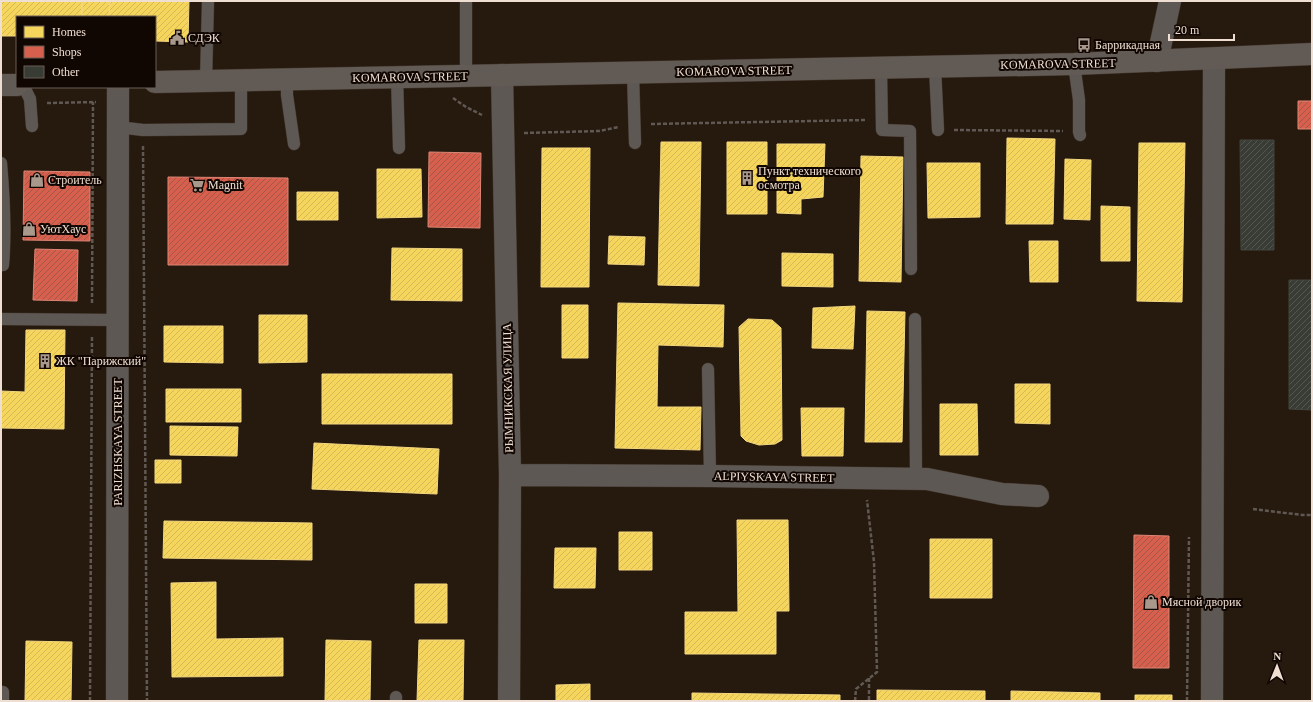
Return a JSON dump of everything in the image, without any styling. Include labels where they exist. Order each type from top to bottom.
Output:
[{"type":"street","points":[[1157,61],[1170,1]]},
{"type":"street","name":"KOMAROVA STREET","points":[[156,82],[1074,64],[1312,54]]},
{"type":"street","points":[[1212,701],[1214,59]]},
{"type":"street","name":"РЫМНИКСКАЯ УЛИЦА","points":[[502,75],[510,475],[509,701]]},
{"type":"street","points":[[1,85],[16,85]]},
{"type":"street","name":"PARIZHSKAYA STREET","points":[[117,701],[118,94]]},
{"type":"street","name":"ALPIYSKAYA STREET","points":[[510,475],[927,479],[1002,494],[1038,496]]},
{"type":"lane","points":[[206,81],[208,1]]},
{"type":"lane","points":[[466,1],[466,76]]},
{"type":"lane","points":[[1074,64],[1079,100],[1080,133]]},
{"type":"lane","points":[[935,67],[938,130]]},
{"type":"lane","points":[[881,68],[882,130],[910,131],[911,269]]},
{"type":"lane","points":[[633,73],[635,142]]},
{"type":"lane","points":[[397,78],[399,148]]},
{"type":"lane","points":[[118,127],[143,130],[241,129],[241,80]]},
{"type":"lane","points":[[287,80],[287,95],[294,144]]},
{"type":"lane","points":[[24,88],[30,99],[32,126]]},
{"type":"lane","points":[[1,163],[4,192],[5,238],[3,265],[1,265]]},
{"type":"lane","points":[[1,319],[118,320]]},
{"type":"lane","points":[[915,319],[916,479]]},
{"type":"lane","points":[[708,369],[710,476]]},
{"type":"path","points":[[30,104],[93,102],[118,94]]},
{"type":"path","points":[[450,96],[503,128],[526,133],[591,132],[634,124],[882,120]]},
{"type":"path","points":[[90,701],[93,102]]},
{"type":"path","points":[[143,130],[147,701]]},
{"type":"path","points":[[938,130],[1080,133]]},
{"type":"path","points":[[855,701],[856,689],[876,672],[874,562],[864,478]]},
{"type":"path","points":[[1253,509],[1312,515]]},
{"type":"path","points":[[869,678],[869,701]]},
{"type":"building: Homes","points":[[1,1],[82,1],[82,16],[16,16],[16,36],[1,36]]},
{"type":"building: Homes","points":[[82,1],[110,1],[109,16],[82,16]]},
{"type":"building: Homes","points":[[110,1],[189,1],[188,42],[156,41],[156,16],[109,16]]},
{"type":"building: Homes","points":[[1007,138],[1055,139],[1053,224],[1006,224]]},
{"type":"building: Homes","points":[[661,142],[701,142],[699,286],[658,285]]},
{"type":"building: Homes","name":"Пункт технического осмотра","points":[[727,142],[767,142],[767,214],[727,214]]},
{"type":"building: Homes","points":[[1139,143],[1185,143],[1182,302],[1137,301]]},
{"type":"building: Homes","points":[[777,144],[825,144],[823,197],[801,199],[801,214],[777,213]]},
{"type":"building: Homes","points":[[542,148],[590,148],[589,287],[541,287]]},
{"type":"building: Homes","points":[[861,156],[903,157],[901,282],[859,281]]},
{"type":"building: Homes","points":[[1065,159],[1091,160],[1090,220],[1064,219]]},
{"type":"building: Homes","points":[[927,163],[980,163],[980,217],[928,218]]},
{"type":"building: Homes","points":[[377,169],[421,169],[422,217],[377,218]]},
{"type":"building: Homes","points":[[297,192],[338,192],[338,220],[297,220]]},
{"type":"building: Homes","points":[[1101,206],[1130,207],[1130,261],[1101,261]]},
{"type":"building: Homes","points":[[609,236],[645,237],[644,265],[608,264]]},
{"type":"building: Homes","points":[[1029,241],[1058,241],[1058,282],[1030,282]]},
{"type":"building: Homes","points":[[392,248],[462,249],[462,301],[391,300]]},
{"type":"building: Homes","points":[[782,253],[833,254],[833,287],[782,286]]},
{"type":"building: Homes","points":[[618,303],[724,305],[723,347],[658,345],[657,407],[701,407],[700,450],[615,448]]},
{"type":"building: Homes","points":[[562,305],[588,305],[588,358],[562,358]]},
{"type":"building: Homes","points":[[855,306],[853,349],[812,348],[813,308]]},
{"type":"building: Homes","points":[[867,311],[905,312],[902,442],[865,442]]},
{"type":"building: Homes","points":[[259,315],[307,315],[307,362],[259,363]]},
{"type":"building: Homes","points":[[748,319],[772,320],[781,328],[782,440],[775,444],[759,445],[746,441],[741,436],[739,327]]},
{"type":"building: Homes","points":[[164,326],[223,326],[223,363],[164,362]]},
{"type":"building: Homes","name":"ЖК \"Парижский\"","points":[[26,330],[65,330],[64,429],[1,428],[1,391],[25,392]]},
{"type":"building: Homes","points":[[322,374],[452,374],[452,424],[322,424]]},
{"type":"building: Homes","points":[[1015,384],[1050,384],[1050,424],[1015,423]]},
{"type":"building: Homes","points":[[166,389],[241,389],[241,422],[166,422]]},
{"type":"building: Homes","points":[[940,404],[977,404],[978,455],[940,455]]},
{"type":"building: Homes","points":[[801,408],[844,408],[843,456],[802,456]]},
{"type":"building: Homes","points":[[170,426],[238,427],[237,456],[170,455]]},
{"type":"building: Homes","points":[[314,443],[439,449],[437,494],[312,489]]},
{"type":"building: Homes","points":[[155,460],[181,460],[181,483],[155,483]]},
{"type":"building: Homes","points":[[737,520],[788,520],[789,611],[776,611],[776,654],[685,654],[685,612],[738,612]]},
{"type":"building: Homes","points":[[164,521],[312,523],[312,560],[163,558]]},
{"type":"building: Homes","points":[[619,532],[652,532],[652,570],[619,570]]},
{"type":"building: Homes","points":[[930,539],[992,539],[992,598],[930,598]]},
{"type":"building: Homes","points":[[555,548],[596,548],[595,588],[554,588]]},
{"type":"building: Homes","points":[[216,582],[216,639],[283,638],[283,676],[172,677],[171,583]]},
{"type":"building: Homes","points":[[415,584],[447,584],[447,623],[415,623]]},
{"type":"building: Homes","points":[[326,640],[371,641],[370,701],[325,701]]},
{"type":"building: Homes","points":[[419,640],[464,640],[463,701],[417,701]]},
{"type":"building: Homes","points":[[26,641],[72,642],[71,701],[25,701]]},
{"type":"building: Homes","points":[[590,684],[590,701],[556,701],[556,685]]},
{"type":"building: Homes","points":[[877,690],[985,691],[985,701],[877,701]]},
{"type":"building: Homes","points":[[1011,691],[1100,693],[1100,701],[1011,701]]},
{"type":"building: Homes","points":[[692,693],[840,695],[840,701],[692,701]]},
{"type":"building: Homes","points":[[1135,695],[1172,695],[1172,701],[1135,701]]},
{"type":"building: Shops","points":[[1298,101],[1312,101],[1312,129],[1298,129]]},
{"type":"building: Shops","points":[[429,152],[481,153],[480,228],[428,227]]},
{"type":"building: Shops","points":[[24,171],[90,172],[90,241],[23,240]]},
{"type":"building: Shops","points":[[168,177],[288,178],[288,265],[168,265]]},
{"type":"building: Shops","points":[[35,249],[78,250],[77,301],[33,300]]},
{"type":"building: Shops","name":"Мясной дворик","points":[[1134,535],[1169,536],[1169,668],[1133,668]]},
{"type":"building: Other","points":[[1240,140],[1274,140],[1274,250],[1241,250]]},
{"type":"building: Other","points":[[1289,280],[1312,280],[1312,410],[1289,409]]},
{"type":"place","name":"СДЭК","points":[[177,38]]},
{"type":"place","name":"Баррикадная","points":[[1084,45]]},
{"type":"place","name":"Пункт технического осмотра","points":[[747,178]]},
{"type":"place","name":"Строитель","points":[[37,180]]},
{"type":"place","name":"Magnit","points":[[197,185]]},
{"type":"place","name":"УютХаус","points":[[29,229]]},
{"type":"place","name":"ЖК \"Парижский\"","points":[[45,361]]},
{"type":"place","name":"Мясной дворик","points":[[1151,602]]}]
